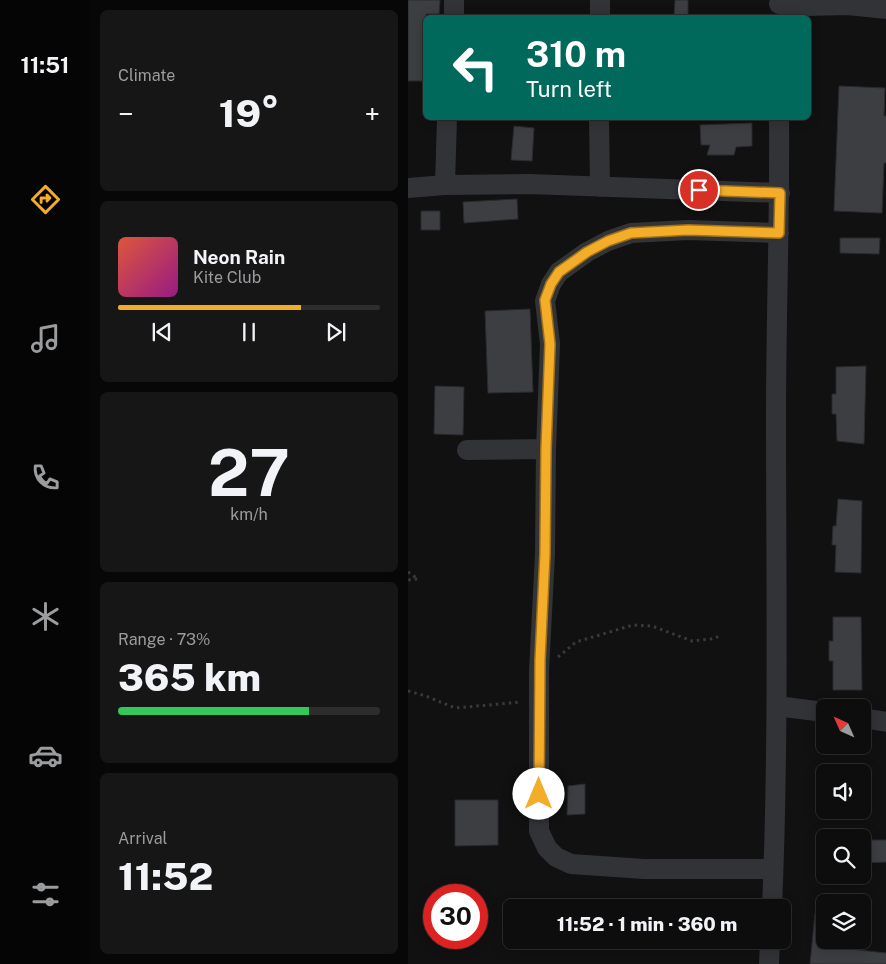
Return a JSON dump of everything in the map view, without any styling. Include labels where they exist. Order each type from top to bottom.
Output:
[{"type":"street","points":[[454,0],[454,15]]},
{"type":"street","points":[[600,0],[600,15]]},
{"type":"street","points":[[779,7],[848,6],[886,9]]},
{"type":"street","points":[[445,185],[447,120]]},
{"type":"street","points":[[599,120],[600,187]]},
{"type":"street","points":[[772,899],[777,706],[776,412],[780,193],[779,120]]},
{"type":"street","points":[[408,188],[445,185],[529,184],[780,193]]},
{"type":"street","points":[[774,869],[644,869],[571,864],[556,857],[547,848],[539,831],[539,671],[545,554],[550,344],[545,300],[551,284],[559,272],[587,252],[608,241],[631,233],[688,230],[779,233]]},
{"type":"street","points":[[467,450],[546,449]]},
{"type":"street","points":[[777,706],[816,711]]},
{"type":"street","points":[[871,720],[886,722]]},
{"type":"street","points":[[769,964],[770,949]]},
{"type":"path","points":[[408,572],[418,579],[408,580]]},
{"type":"path","points":[[539,671],[576,642],[632,625],[652,626],[692,641],[720,636]]},
{"type":"path","points":[[408,691],[455,708],[539,700]]},
{"type":"building","points":[[408,0],[440,0],[439,14],[423,15],[423,81],[408,81]]},
{"type":"building","points":[[675,0],[688,0],[688,15],[674,15]]},
{"type":"building","points":[[839,86],[885,88],[884,116],[887,116],[887,163],[884,163],[882,213],[834,211]]},
{"type":"building","points":[[752,123],[752,146],[736,147],[734,155],[707,155],[710,145],[701,145],[700,125]]},
{"type":"building","points":[[514,126],[534,128],[532,161],[511,160]]},
{"type":"building","points":[[517,199],[518,219],[464,223],[463,202]]},
{"type":"building","points":[[421,211],[440,211],[440,230],[421,230]]},
{"type":"building","points":[[840,238],[880,238],[879,254],[840,253]]},
{"type":"building","points":[[530,309],[533,392],[488,393],[485,311]]},
{"type":"building","points":[[866,366],[864,444],[837,441],[836,414],[832,414],[832,394],[836,394],[836,367]]},
{"type":"building","points":[[435,386],[464,387],[463,435],[434,434]]},
{"type":"building","points":[[838,499],[862,501],[861,573],[835,572],[836,545],[832,545],[833,526],[836,526]]},
{"type":"building","points":[[833,617],[861,617],[862,690],[833,690],[833,661],[829,661],[829,641],[833,641]]},
{"type":"building","points":[[585,784],[585,814],[567,815],[568,786]]},
{"type":"building","points":[[455,800],[498,800],[498,845],[455,846]]},
{"type":"building","points":[[871,840],[887,840],[887,862],[871,863]]},
{"type":"building","points":[[815,913],[816,949],[849,949],[887,953],[887,964],[810,964]]},
{"type":"route","points":[[539,794],[539,700],[550,344],[545,300],[551,284],[559,272],[587,252],[608,241],[631,233],[688,230],[779,233],[780,193],[699,190]]}]
